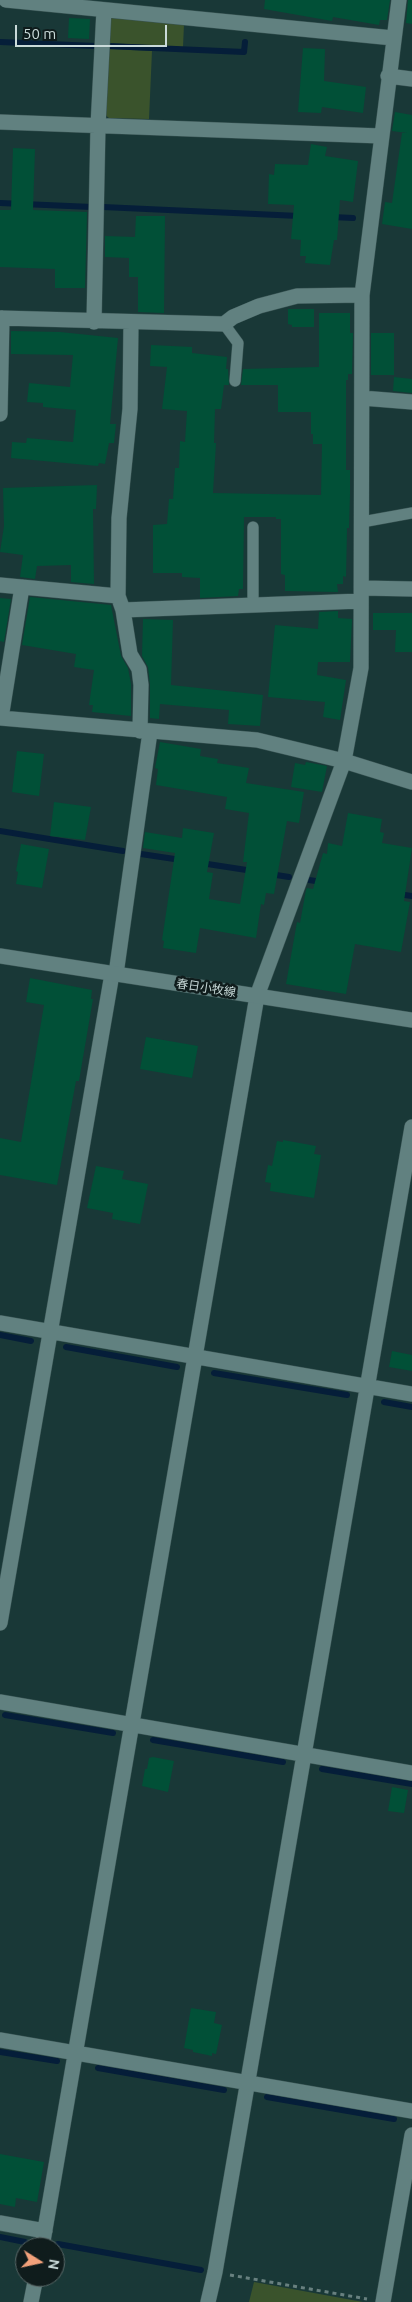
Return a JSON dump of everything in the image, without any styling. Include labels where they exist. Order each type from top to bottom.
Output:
[{"type":"street","points":[[6,0],[393,38]]},
{"type":"street","points":[[44,2237],[257,996],[344,761],[361,668],[362,295],[399,0]]},
{"type":"street","points":[[94,322],[98,126],[104,10]]},
{"type":"street","points":[[388,76],[412,79]]},
{"type":"street","points":[[0,122],[381,136]]},
{"type":"street","points":[[0,414],[1,318],[224,324],[233,316],[259,306],[297,296],[362,295]]},
{"type":"street","points":[[0,1623],[114,974],[145,731],[139,668],[130,654],[121,603],[119,518],[130,409],[131,322]]},
{"type":"street","points":[[362,398],[412,402]]},
{"type":"street","points":[[0,585],[121,603],[253,606],[412,589]]},
{"type":"street","points":[[22,587],[1,718],[257,740],[344,761],[412,782]]},
{"type":"street","name":"春日小牧線","points":[[0,956],[412,1020]]},
{"type":"street","points":[[208,2302],[248,2083],[412,1127]]},
{"type":"street","points":[[0,1323],[412,1394]]},
{"type":"street","points":[[0,1702],[412,1773]]},
{"type":"street","points":[[0,2040],[412,2111]]},
{"type":"street","points":[[383,2302],[412,2135]]},
{"type":"street","points":[[0,2223],[45,2231]]},
{"type":"street","points":[[31,2302],[34,2287]]},
{"type":"lane","points":[[224,324],[238,343],[235,381]]},
{"type":"lane","points":[[362,522],[412,513]]},
{"type":"lane","points":[[253,527],[253,606]]},
{"type":"path","points":[[215,2272],[383,2302]]},
{"type":"green space","points":[[112,17],[184,24],[183,47],[107,43],[108,21]]},
{"type":"green space","points":[[107,49],[152,51],[149,119],[109,118],[104,114]]},
{"type":"green space","points":[[254,2282],[363,2302],[249,2302]]},
{"type":"building","points":[[265,0],[390,0],[387,20],[380,20],[379,25],[333,17],[332,21],[264,9]]},
{"type":"building","points":[[408,0],[412,0],[412,24],[406,23]]},
{"type":"building","points":[[69,18],[90,19],[89,39],[68,38]]},
{"type":"building","points":[[303,48],[325,49],[324,81],[366,87],[363,113],[322,107],[321,113],[298,112]]},
{"type":"building","points":[[395,112],[412,115],[412,229],[382,224],[385,202],[392,203],[402,133],[407,133],[392,131]]},
{"type":"building","points":[[311,144],[327,147],[325,156],[358,161],[353,202],[340,200],[337,240],[334,240],[330,265],[305,263],[306,256],[300,256],[301,240],[291,239],[294,205],[268,204],[269,174],[274,175],[275,164],[308,165]]},
{"type":"building","points":[[13,148],[35,149],[33,210],[87,212],[85,288],[55,288],[55,269],[0,267],[0,210],[11,210]]},
{"type":"building","points":[[136,216],[165,216],[164,313],[138,312],[138,277],[129,277],[129,258],[105,257],[105,236],[135,237]]},
{"type":"building","points":[[288,309],[314,309],[314,327],[292,327],[292,325],[288,324]]},
{"type":"building","points":[[319,313],[350,313],[350,333],[353,333],[352,374],[348,374],[348,380],[346,380],[346,470],[350,470],[350,494],[346,577],[343,576],[343,584],[337,584],[338,592],[285,591],[285,575],[281,574],[281,519],[276,519],[276,517],[244,517],[243,589],[239,589],[238,596],[200,598],[200,578],[182,577],[182,573],[153,573],[153,525],[167,524],[169,499],[173,499],[175,468],[179,468],[180,441],[185,442],[187,411],[162,409],[167,367],[150,366],[151,345],[192,347],[192,353],[227,357],[226,369],[228,369],[229,385],[224,385],[221,409],[215,409],[214,443],[216,443],[213,493],[321,495],[322,444],[313,444],[311,412],[278,412],[278,385],[241,385],[243,369],[319,367]]},
{"type":"building","points":[[11,331],[60,332],[118,338],[110,424],[116,424],[114,443],[109,443],[105,464],[99,463],[98,466],[11,458],[12,442],[26,443],[27,438],[73,442],[76,410],[43,407],[43,403],[27,402],[29,383],[70,387],[73,355],[11,354]]},
{"type":"building","points":[[371,333],[394,333],[394,375],[371,375]]},
{"type":"building","points":[[394,377],[412,379],[412,393],[393,391]]},
{"type":"building","points":[[97,485],[96,509],[93,509],[94,584],[71,582],[71,565],[37,566],[35,579],[20,577],[23,555],[0,552],[4,526],[3,488]]},
{"type":"building","points":[[30,597],[111,605],[121,656],[128,668],[131,684],[131,716],[92,712],[93,705],[89,705],[94,670],[74,667],[76,654],[22,645]]},
{"type":"building","points":[[0,598],[11,599],[4,642],[0,641]]},
{"type":"building","points":[[338,611],[338,618],[352,619],[350,662],[318,662],[317,675],[346,680],[340,720],[323,717],[325,702],[268,697],[275,625],[318,629],[319,612]]},
{"type":"building","points":[[373,613],[412,613],[412,652],[395,652],[396,630],[373,630]]},
{"type":"building","points":[[143,619],[173,620],[171,685],[263,695],[260,726],[228,724],[229,710],[160,704],[159,719],[150,718],[148,667],[142,656]]},
{"type":"building","points":[[160,742],[201,749],[200,756],[218,759],[217,763],[249,768],[246,783],[304,792],[299,823],[287,821],[274,894],[266,893],[264,905],[261,904],[256,938],[200,928],[196,953],[163,948],[164,941],[162,940],[175,853],[143,848],[145,832],[182,838],[183,828],[214,833],[207,872],[213,873],[209,899],[240,904],[247,862],[243,862],[249,813],[225,809],[227,797],[156,785],[158,769],[155,768]]},
{"type":"building","points":[[17,751],[44,754],[39,796],[12,792]]},
{"type":"building","points":[[306,762],[327,766],[322,792],[291,787],[295,763],[305,765]]},
{"type":"building","points":[[54,802],[91,807],[85,840],[50,836]]},
{"type":"building","points":[[348,813],[382,819],[380,832],[384,833],[382,843],[412,848],[404,901],[410,902],[401,952],[355,944],[346,994],[286,984],[297,922],[300,923],[306,890],[307,888],[313,889],[323,853],[327,854],[328,843],[342,846]]},
{"type":"building","points":[[21,844],[49,849],[42,888],[16,884],[18,872],[16,871]]},
{"type":"building","points":[[30,978],[92,990],[91,999],[93,999],[79,1081],[76,1081],[57,1185],[0,1175],[0,1138],[21,1142],[44,1005],[26,1002]]},
{"type":"building","points":[[146,1037],[198,1046],[192,1078],[140,1069]]},
{"type":"building","points":[[283,1140],[316,1146],[314,1154],[321,1155],[314,1198],[270,1191],[271,1183],[265,1182],[268,1165],[272,1166],[277,1141],[283,1142]]},
{"type":"building","points":[[96,1166],[124,1171],[122,1179],[148,1184],[140,1224],[112,1219],[113,1213],[87,1208]]},
{"type":"building","points":[[392,1351],[412,1355],[412,1371],[389,1367]]},
{"type":"building","points":[[149,1758],[174,1761],[168,1792],[142,1786]]},
{"type":"building","points":[[392,1787],[408,1790],[404,1813],[388,1811]]},
{"type":"building","points":[[191,2008],[216,2012],[214,2023],[222,2025],[216,2054],[212,2053],[212,2056],[184,2048]]},
{"type":"building","points":[[0,2154],[44,2162],[37,2202],[16,2198],[15,2207],[0,2204]]},
{"type":"waterway","points":[[0,42],[96,46]]},
{"type":"waterway","points":[[108,46],[244,52],[245,42]]},
{"type":"waterway","points":[[0,203],[92,207]]},
{"type":"waterway","points":[[103,207],[299,216]]},
{"type":"waterway","points":[[332,217],[353,218]]},
{"type":"waterway","points":[[0,831],[123,851]]},
{"type":"waterway","points":[[141,854],[181,860]]},
{"type":"waterway","points":[[201,863],[253,871]]},
{"type":"waterway","points":[[270,874],[289,877]]},
{"type":"waterway","points":[[309,880],[322,882]]},
{"type":"waterway","points":[[398,894],[412,896]]},
{"type":"waterway","points":[[0,1335],[31,1341]]},
{"type":"waterway","points":[[66,1347],[177,1367]]},
{"type":"waterway","points":[[214,1373],[347,1395]]},
{"type":"waterway","points":[[384,1402],[412,1407]]},
{"type":"waterway","points":[[5,1715],[113,1733]]},
{"type":"waterway","points":[[153,1740],[283,1762]]},
{"type":"waterway","points":[[322,1769],[412,1784]]},
{"type":"waterway","points":[[0,2052],[57,2061]]},
{"type":"waterway","points":[[98,2068],[224,2090]]},
{"type":"waterway","points":[[267,2097],[394,2119]]},
{"type":"waterway","points":[[0,2237],[15,2240]]},
{"type":"waterway","points":[[65,2245],[201,2270]]}]
